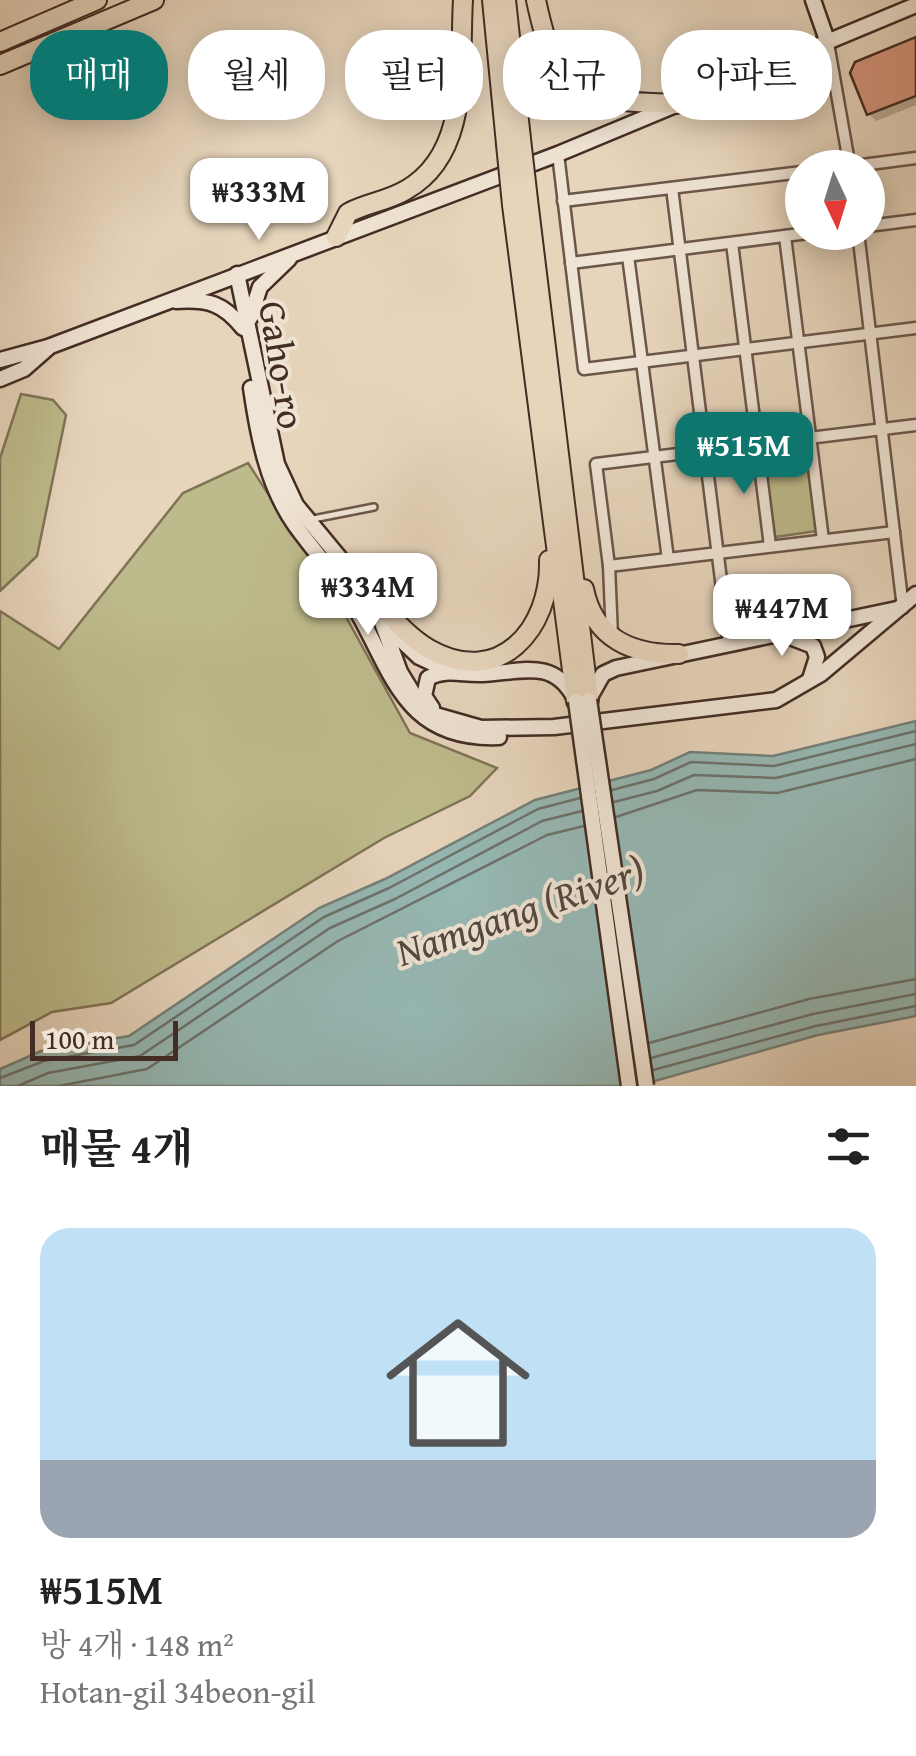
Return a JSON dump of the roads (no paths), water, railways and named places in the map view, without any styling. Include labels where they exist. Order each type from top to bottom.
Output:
[{"type":"highway","points":[[0,42],[96,0]]},
{"type":"highway","points":[[0,65],[154,0]]},
{"type":"highway","points":[[336,237],[348,214],[410,188],[446,148],[455,124],[463,0]]},
{"type":"highway","points":[[492,0],[514,141]]},
{"type":"highway","points":[[506,0],[514,141],[548,500],[582,700]]},
{"type":"highway","points":[[536,0],[551,60],[572,85],[616,103],[661,104]]},
{"type":"highway","points":[[520,203],[588,606],[611,638],[633,651],[679,654]]},
{"type":"highway","points":[[567,494],[582,700]]},
{"type":"highway","points":[[371,596],[414,639],[452,658],[477,660],[520,646],[532,632],[547,592],[548,500]]},
{"type":"street","points":[[812,0],[823,30]]},
{"type":"street","points":[[832,41],[916,4]]},
{"type":"street","points":[[832,66],[847,150]]},
{"type":"street","points":[[0,360],[48,347],[558,154],[661,111]]},
{"type":"street","points":[[558,154],[584,369],[916,328]]},
{"type":"street","points":[[885,162],[916,158]]},
{"type":"street","points":[[564,201],[785,174]]},
{"type":"street","points":[[672,188],[729,644]]},
{"type":"street","points":[[885,224],[916,220],[916,230]]},
{"type":"street","points":[[571,263],[785,236]]},
{"type":"street","points":[[732,243],[770,546]]},
{"type":"street","points":[[787,250],[823,540]]},
{"type":"street","points":[[629,1086],[582,700],[602,674],[679,654],[903,608],[860,250]]},
{"type":"street","points":[[161,302],[204,300],[220,305],[246,326],[260,287],[296,252]]},
{"type":"street","points":[[628,256],[658,457],[668,560]]},
{"type":"street","name":"Gaho-ro","points":[[236,274],[270,442],[304,526],[350,599],[398,690],[430,722],[478,738],[514,736],[554,727]]},
{"type":"street","points":[[0,379],[24,369],[48,347]]},
{"type":"street","points":[[611,638],[609,566],[596,464],[916,425]]},
{"type":"street","name":"Gaho-ro","points":[[304,526],[371,596],[411,692],[432,714],[482,728],[554,727],[776,700],[808,684],[916,594]]},
{"type":"street","points":[[609,566],[894,532]]},
{"type":"street","points":[[320,557],[419,657],[450,671],[480,674],[534,668],[560,678],[582,700],[646,1086]]},
{"type":"street","points":[[752,639],[804,639],[817,657],[808,684]]},
{"type":"street","points":[[450,671],[428,678],[424,696],[453,722]]},
{"type":"lane","points":[[304,526],[374,506]]},
{"type":"water","name":"Namgang (River)","points":[[916,721],[916,1016],[818,1035],[637,1086],[0,1086],[0,1069],[41,1051],[129,1036],[319,908],[385,879],[535,800],[651,770],[690,752],[773,756]]}]
